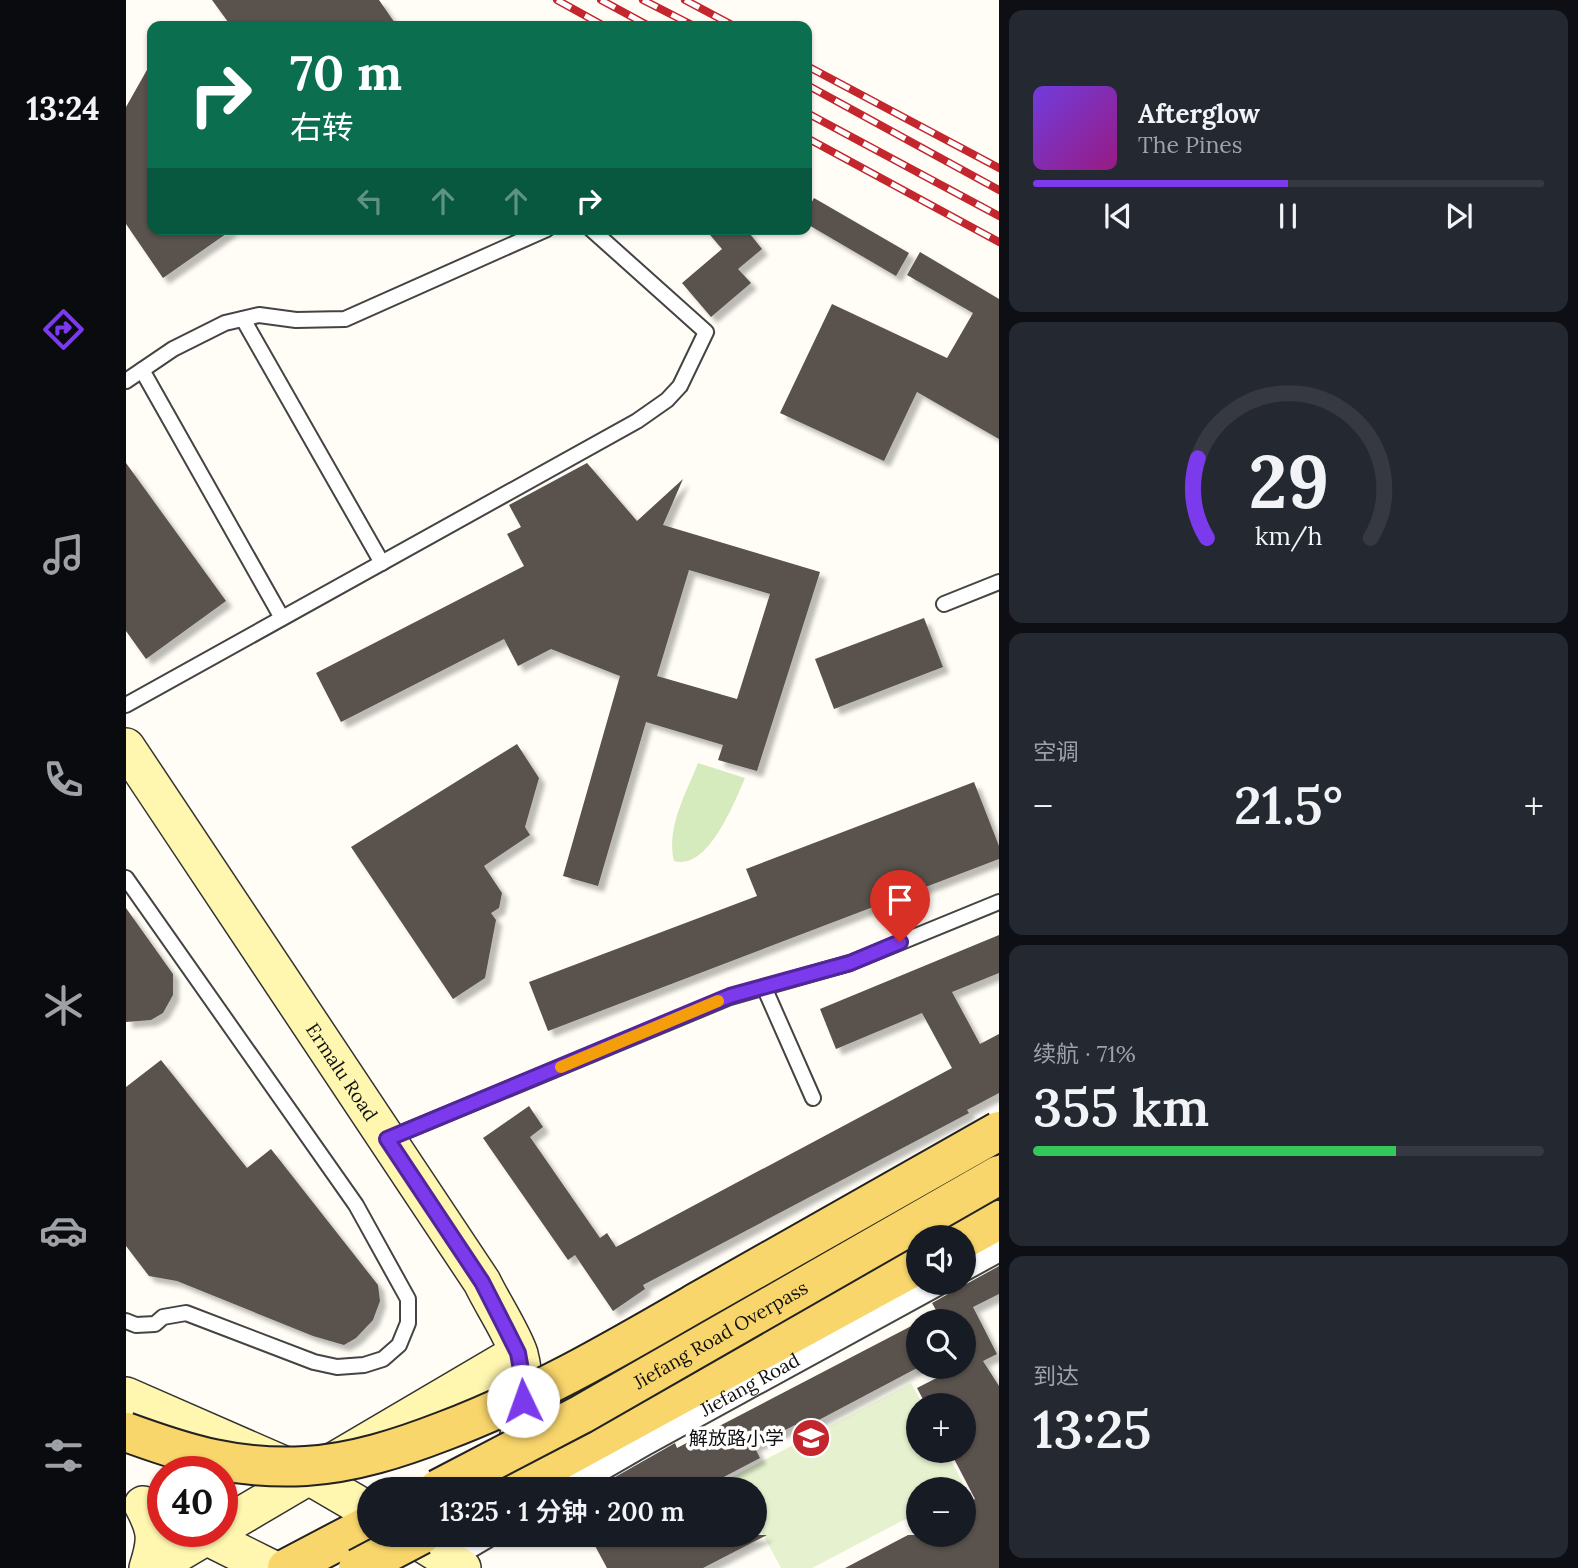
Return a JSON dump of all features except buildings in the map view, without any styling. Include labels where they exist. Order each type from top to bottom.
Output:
[{"type":"main road","points":[[126,1432],[219,1462],[263,1467],[342,1462],[379,1454],[421,1440],[558,1381],[999,1131]]},
{"type":"main road","name":"Jiefang Road Overpass","points":[[461,1477],[582,1414],[999,1175]]},
{"type":"main road","points":[[976,1232],[999,1220]]},
{"type":"main road","name":"Jiefang Road Overpass","points":[[529,1477],[906,1271]]},
{"type":"main road","points":[[287,1568],[357,1531]]},
{"type":"main road","points":[[358,1568],[444,1553]]},
{"type":"street","name":"Ermalu Road","points":[[126,747],[482,1282],[518,1353],[523,1381],[522,1422],[510,1471],[506,1477]]},
{"type":"street","points":[[976,1260],[999,1248]]},
{"type":"street","name":"Jiefang Road","points":[[584,1477],[913,1295]]},
{"type":"street","points":[[238,1516],[518,1353]]},
{"type":"street","points":[[126,1396],[309,1476],[357,1504]]},
{"type":"street","points":[[144,1506],[154,1525],[156,1544],[150,1568]]},
{"type":"street","points":[[150,1568],[185,1547]]},
{"type":"street","points":[[235,1547],[270,1568]]},
{"type":"lane","points":[[126,381],[173,349],[225,323],[259,315],[296,320],[345,319],[534,235]]},
{"type":"lane","points":[[126,705],[637,421],[667,400],[680,386],[706,332],[598,235]]},
{"type":"lane","points":[[243,319],[382,563]]},
{"type":"lane","points":[[142,370],[282,618]]},
{"type":"lane","points":[[944,604],[999,582]]},
{"type":"lane","points":[[126,878],[356,1205],[408,1299],[408,1323],[399,1345],[383,1359],[364,1365],[337,1367],[314,1362],[186,1313],[163,1317],[155,1324],[136,1325],[126,1321]]},
{"type":"lane","points":[[387,1139],[730,996],[850,963],[999,902]]},
{"type":"lane","points":[[764,987],[813,1098]]},
{"type":"green space","points":[[698,763],[745,778],[727,818],[709,846],[698,856],[686,861],[674,861],[672,848],[675,823]]},
{"type":"green space","points":[[911,1383],[916,1393],[906,1393],[906,1463],[952,1463],[960,1477],[906,1477],[906,1519],[812,1568],[781,1568],[767,1542],[767,1477],[732,1477]]},
{"type":"railway","points":[[557,0],[595,21]]},
{"type":"railway","points":[[601,0],[640,21]]},
{"type":"railway","points":[[643,0],[684,21]]},
{"type":"railway","points":[[685,0],[725,21]]},
{"type":"railway","points":[[812,69],[999,168]]},
{"type":"railway","points":[[812,88],[999,190]]},
{"type":"railway","points":[[812,116],[999,216]]},
{"type":"railway","points":[[812,141],[999,242]]},
{"type":"slow traffic","points":[[561,1067],[718,1001]]},
{"type":"place","name":"解放路小学","points":[[811,1438]]},
{"type":"route","points":[[523,1401],[518,1353],[482,1282],[387,1139],[730,996],[850,963],[900,942]]}]
